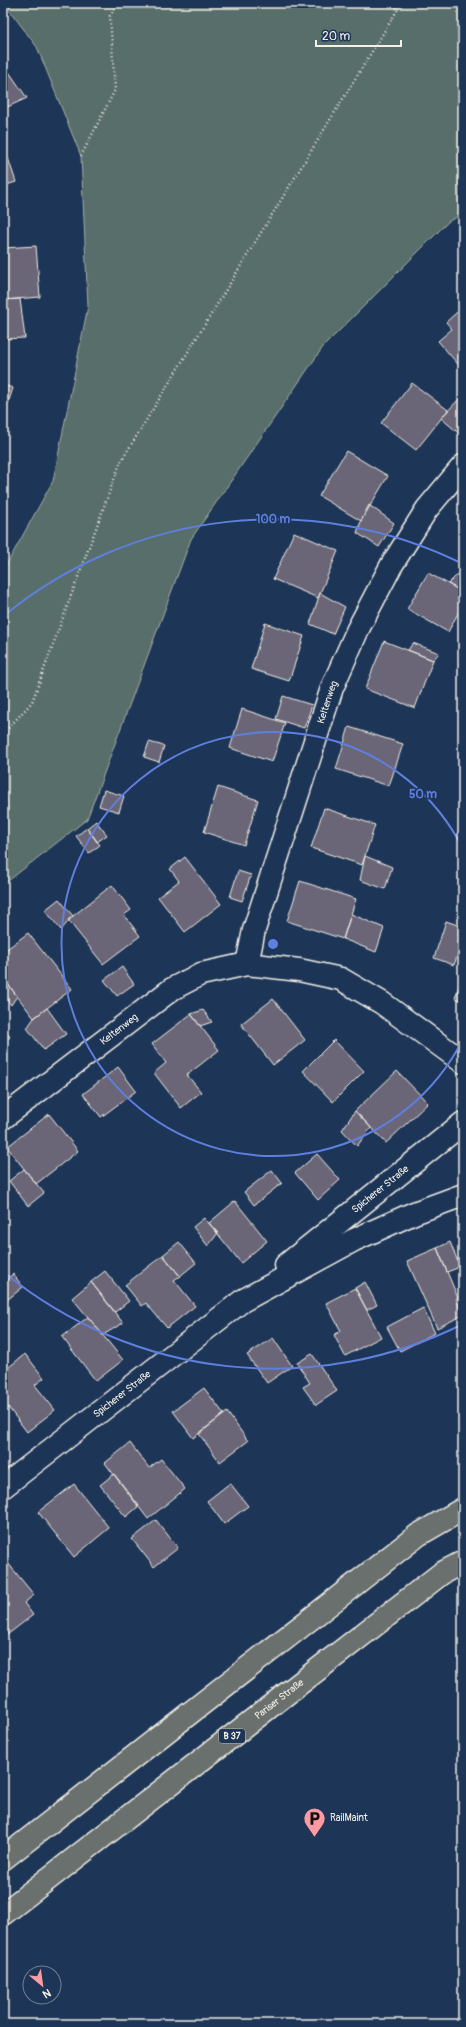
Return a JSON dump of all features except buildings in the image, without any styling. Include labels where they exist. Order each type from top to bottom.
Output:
[{"type":"main road","points":[[3,1859],[418,1536],[463,1509]]},
{"type":"main road","name":"Pariser Straße","points":[[3,1914],[435,1578],[463,1562]]},
{"type":"street","name":"Keltenweg","points":[[247,964],[254,930],[332,688],[358,629],[391,566],[427,509],[463,466]]},
{"type":"street","name":"Keltenweg","points":[[3,1118],[172,989],[201,974],[247,964],[299,970],[341,979],[382,1003],[463,1062]]},
{"type":"street","name":"Spicherer Straße","points":[[3,1486],[242,1301],[463,1123]]},
{"type":"street","name":"Spicherer Straße","points":[[242,1301],[354,1240],[414,1213],[463,1195]]},
{"type":"path","points":[[80,156],[114,90],[110,16],[118,3]]},
{"type":"path","points":[[390,3],[398,9]]},
{"type":"path","points":[[3,734],[32,702],[120,463],[398,9],[405,3]]},
{"type":"green space","points":[[4,3],[463,3],[463,214],[449,221],[323,347],[191,539],[87,819],[3,885],[3,571],[53,481],[88,306],[81,156],[37,47]]},
{"type":"place","name":"RailMaint","points":[[315,1838]]}]
